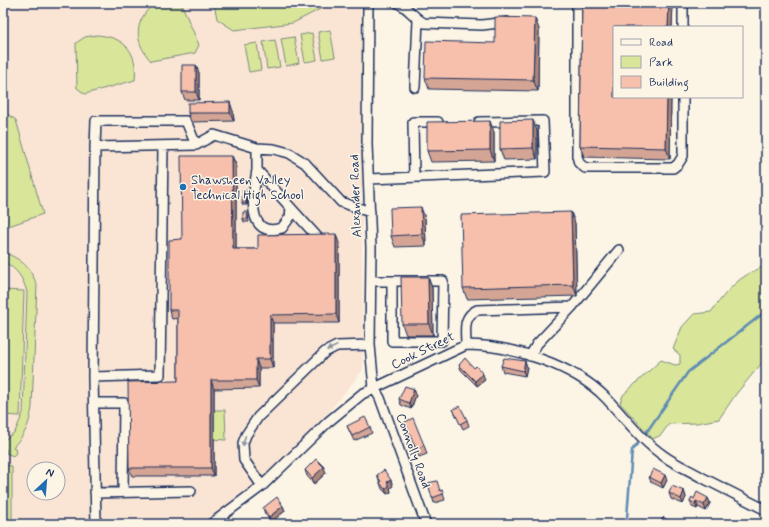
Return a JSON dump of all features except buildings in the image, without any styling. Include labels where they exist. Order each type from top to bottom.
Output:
[{"type":"street","name":"Alexander Road","points":[[368,3],[367,144],[370,179],[370,345],[374,388]]},
{"type":"street","points":[[398,3],[405,6],[418,20],[432,24],[482,25],[514,21]]},
{"type":"street","points":[[577,3],[576,140],[579,163],[585,168],[673,168],[678,164],[683,156],[683,98]]},
{"type":"street","points":[[683,3],[683,26]]},
{"type":"street","points":[[415,87],[418,20]]},
{"type":"street","points":[[96,524],[93,377],[96,122],[186,121],[196,145]]},
{"type":"street","points":[[370,179],[545,172],[543,121],[467,122]]},
{"type":"street","points":[[414,178],[413,122],[444,122]]},
{"type":"street","points":[[95,147],[163,147],[196,145],[214,135],[257,148],[274,149],[289,153],[305,163],[341,202],[370,212]]},
{"type":"street","points":[[93,377],[160,375],[163,147]]},
{"type":"street","points":[[257,148],[257,170],[254,187],[255,219],[258,225],[267,230],[282,228],[290,216],[291,208]]},
{"type":"street","points":[[257,170],[321,241]]},
{"type":"street","points":[[530,356],[537,344],[572,307],[619,250]]},
{"type":"street","points":[[371,281],[392,281],[443,281],[442,341],[392,341],[392,281]]},
{"type":"street","points":[[466,345],[466,319],[470,314],[477,310],[572,307]]},
{"type":"street","points":[[262,486],[244,460],[243,444],[251,427],[318,358],[330,348],[348,345],[370,345]]},
{"type":"street","name":"Cook Street","points":[[211,524],[262,486],[349,404],[374,388],[466,345],[490,346],[530,356],[563,369],[595,388],[605,397],[641,438],[664,457],[766,510]]},
{"type":"street","name":"Connolly Road","points":[[374,388],[380,398],[426,524]]},
{"type":"street","points":[[94,402],[124,403],[123,492]]},
{"type":"street","points":[[95,493],[191,491]]},
{"type":"shaded area","name":"Shawsheen Valley Technical High School","points":[[3,3],[361,3],[363,370],[329,412],[251,490],[202,524],[3,524]]},
{"type":"green space","points":[[155,3],[181,3],[199,45],[195,53],[151,61],[141,46],[138,31],[143,16]]},
{"type":"green space","points":[[214,3],[332,3],[293,23],[234,30],[217,19]]},
{"type":"green space","points":[[330,30],[335,57],[323,59],[318,32]]},
{"type":"green space","points":[[312,33],[317,60],[305,62],[300,35]]},
{"type":"green space","points":[[97,35],[115,39],[128,48],[134,61],[135,80],[85,94],[77,88],[76,43],[85,37]]},
{"type":"green space","points":[[294,37],[299,63],[286,66],[281,39]]},
{"type":"green space","points":[[275,40],[280,67],[267,69],[263,42]]},
{"type":"green space","points":[[257,43],[261,70],[249,72],[244,45]]},
{"type":"green space","points":[[3,111],[16,120],[43,214],[3,228]]},
{"type":"green space","points":[[3,252],[16,258],[24,264],[28,268],[37,285],[32,407],[30,419],[26,429],[21,438],[13,447],[15,448],[16,453],[13,456],[6,453],[6,449],[3,450],[3,441],[15,432],[23,413],[27,292],[24,282],[16,270],[3,262]]},
{"type":"green space","points":[[766,263],[766,358],[736,394],[719,419],[697,423],[669,424],[661,435],[653,439],[620,403],[623,395],[661,360],[675,365],[680,364],[680,355],[673,349],[682,327],[694,314],[711,312],[735,283]]},
{"type":"green space","points":[[3,290],[24,291],[20,416],[3,415]]},
{"type":"green space","points":[[210,410],[225,410],[226,440],[211,439]]},
{"type":"green space","points":[[3,465],[12,466],[12,524],[3,524]]},
{"type":"waterway","points":[[646,433],[688,372],[766,311]]},
{"type":"waterway","points":[[622,524],[627,518],[632,450],[638,443]]},
{"type":"place","name":"Shawsheen Valley Technical High School","points":[[183,187]]}]
